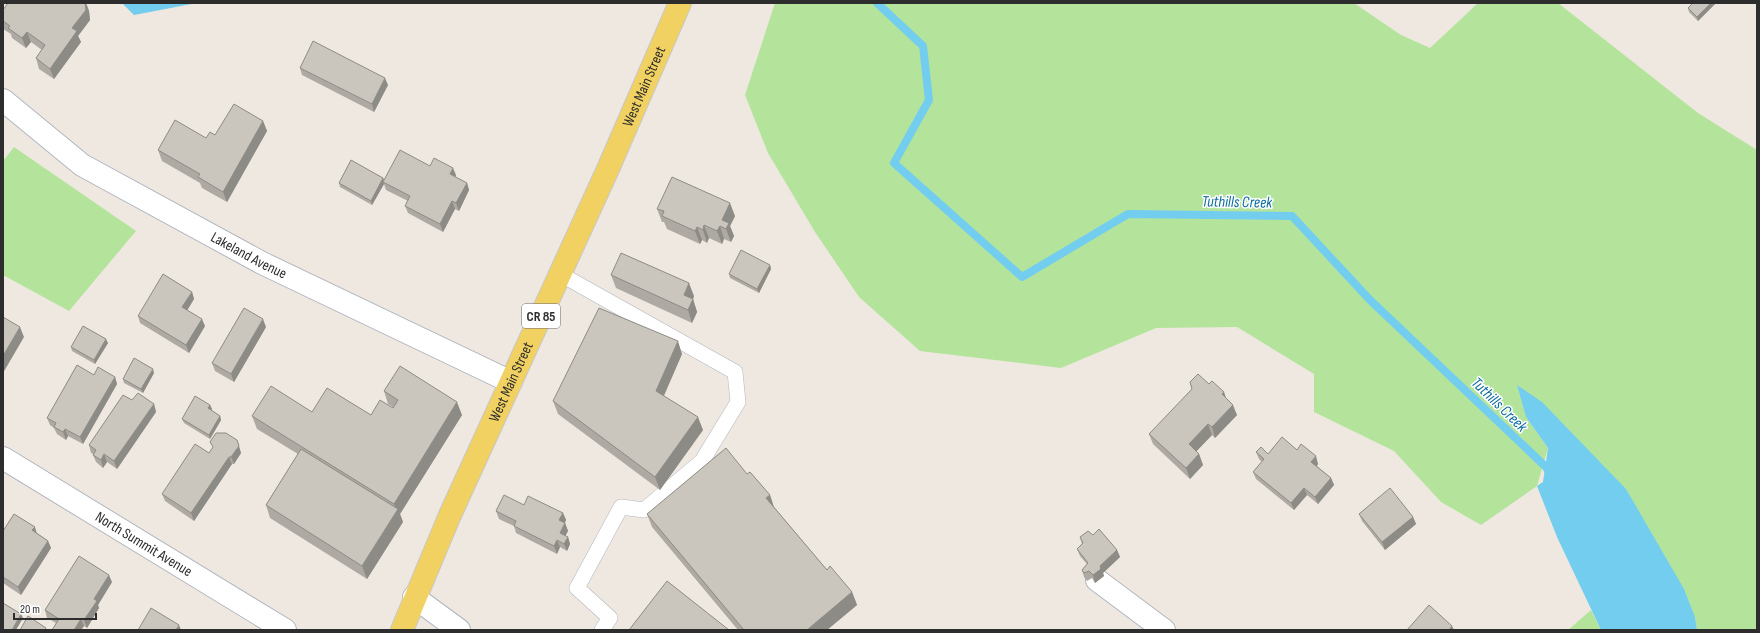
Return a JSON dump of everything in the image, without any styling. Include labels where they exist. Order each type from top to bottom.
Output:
[{"type":"main road","name":"West Main Street","points":[[402,630],[414,597],[450,515],[560,274],[680,3]]},
{"type":"street","name":"Lakeland Avenue","points":[[3,100],[82,165],[262,263],[511,382]]},
{"type":"street","name":"North Summit Avenue","points":[[3,458],[285,630]]},
{"type":"street","points":[[1097,580],[1164,630]]},
{"type":"street","points":[[414,597],[459,630]]},
{"type":"lane","points":[[560,274],[735,372],[738,402],[702,461],[644,510],[621,507],[577,588],[610,618],[602,630]]},
{"type":"green space","points":[[775,3],[1354,3],[1401,35],[1430,48],[1478,3],[1558,3],[1698,113],[1757,150],[1757,630],[1697,630],[1695,617],[1518,385],[1526,417],[1548,448],[1537,486],[1481,525],[1441,502],[1394,451],[1314,412],[1314,374],[1237,327],[1156,328],[1061,368],[920,351],[859,297],[815,232],[768,153],[745,95]]},
{"type":"green space","points":[[14,147],[136,231],[69,311],[3,275],[3,161]]},
{"type":"green space","points":[[1591,610],[1601,630],[1568,630]]},
{"type":"water","points":[[122,3],[197,3],[134,15]]},
{"type":"water","points":[[1517,385],[1542,402],[1626,489],[1684,589],[1695,617],[1697,630],[1601,630],[1557,537],[1537,486],[1543,482],[1548,448],[1526,417]]},
{"type":"building","points":[[8,3],[85,3],[86,10],[72,28],[77,31],[50,69],[36,58],[45,45],[27,32],[22,38],[8,28],[10,26],[3,21],[3,10]]},
{"type":"building","points":[[1693,3],[1711,3],[1697,17],[1688,8]]},
{"type":"building","points":[[313,41],[385,78],[372,104],[300,68]]},
{"type":"building","points":[[234,104],[263,121],[223,192],[198,177],[200,174],[158,150],[175,120],[206,138],[210,132],[215,135]]},
{"type":"building","points":[[400,150],[430,166],[434,158],[453,168],[450,174],[467,183],[456,203],[452,201],[440,224],[405,206],[410,196],[383,182]]},
{"type":"building","points":[[351,160],[383,178],[371,201],[339,183]]},
{"type":"building","points":[[672,177],[730,203],[722,220],[729,223],[726,229],[720,226],[717,231],[704,225],[703,230],[697,227],[695,231],[662,216],[664,211],[657,209]]},
{"type":"building","points":[[741,250],[770,265],[757,289],[729,274]]},
{"type":"building","points":[[621,253],[689,283],[684,295],[693,299],[688,310],[611,275]]},
{"type":"building","points":[[163,274],[192,292],[182,307],[202,319],[186,345],[138,316]]},
{"type":"building","points":[[244,308],[263,319],[231,374],[212,363]]},
{"type":"building","points":[[599,308],[678,341],[656,391],[698,417],[655,477],[553,401]]},
{"type":"building","points":[[3,317],[20,327],[3,356]]},
{"type":"building","points":[[83,326],[106,339],[94,360],[71,347]]},
{"type":"building","points":[[134,358],[153,369],[141,389],[123,379]]},
{"type":"building","points":[[77,365],[94,375],[98,367],[115,377],[80,437],[65,429],[63,432],[54,427],[56,423],[47,418]]},
{"type":"building","points":[[400,366],[457,402],[394,504],[252,416],[271,386],[312,412],[327,388],[371,415],[380,400],[393,408],[398,400],[384,391]]},
{"type":"building","points":[[1198,374],[1209,384],[1212,381],[1224,392],[1222,394],[1233,405],[1212,427],[1208,424],[1189,444],[1199,454],[1186,468],[1149,434],[1192,389],[1190,382]]},
{"type":"building","points":[[138,393],[154,404],[114,461],[104,454],[101,460],[93,455],[96,450],[89,445],[123,395],[132,400]]},
{"type":"building","points":[[195,396],[210,405],[208,408],[220,416],[209,435],[182,419]]},
{"type":"building","points":[[216,433],[226,433],[237,440],[239,446],[231,457],[229,457],[191,513],[162,494],[195,444],[209,453],[213,447],[210,442]]},
{"type":"building","points":[[1282,437],[1297,450],[1301,444],[1316,456],[1311,462],[1331,478],[1315,497],[1304,488],[1291,503],[1253,472],[1264,459],[1256,452],[1261,447],[1268,454]]},
{"type":"building","points":[[726,448],[747,474],[750,472],[770,495],[766,498],[827,570],[830,566],[852,592],[807,630],[744,630],[647,514]]},
{"type":"building","points":[[301,449],[398,509],[362,566],[266,505]]},
{"type":"building","points":[[1390,488],[1413,517],[1382,542],[1359,514]]},
{"type":"building","points":[[504,495],[524,505],[528,496],[563,513],[559,520],[565,523],[560,533],[568,537],[564,544],[557,540],[554,546],[514,526],[516,521],[496,511]]},
{"type":"building","points":[[14,514],[35,527],[32,530],[48,541],[18,587],[3,577],[3,531]]},
{"type":"building","points":[[1099,529],[1117,550],[1100,566],[1101,569],[1093,575],[1089,571],[1084,573],[1082,570],[1088,563],[1077,549],[1083,543],[1080,537],[1088,531],[1093,535]]},
{"type":"building","points":[[79,556],[109,575],[94,599],[97,601],[84,620],[81,619],[74,630],[52,630],[59,619],[45,610]]},
{"type":"building","points":[[667,581],[729,630],[629,630]]},
{"type":"building","points":[[3,603],[21,614],[12,630],[3,630]]},
{"type":"building","points":[[1429,605],[1452,626],[1449,630],[1407,630]]},
{"type":"building","points":[[151,608],[179,625],[176,630],[138,630]]},
{"type":"building","points":[[28,616],[46,628],[45,630],[20,630]]},
{"type":"waterway","name":"Tuthills Creek","points":[[877,3],[923,46],[929,100],[894,163],[1022,277],[1128,214],[1292,216],[1370,300],[1546,467],[1551,477]]}]
